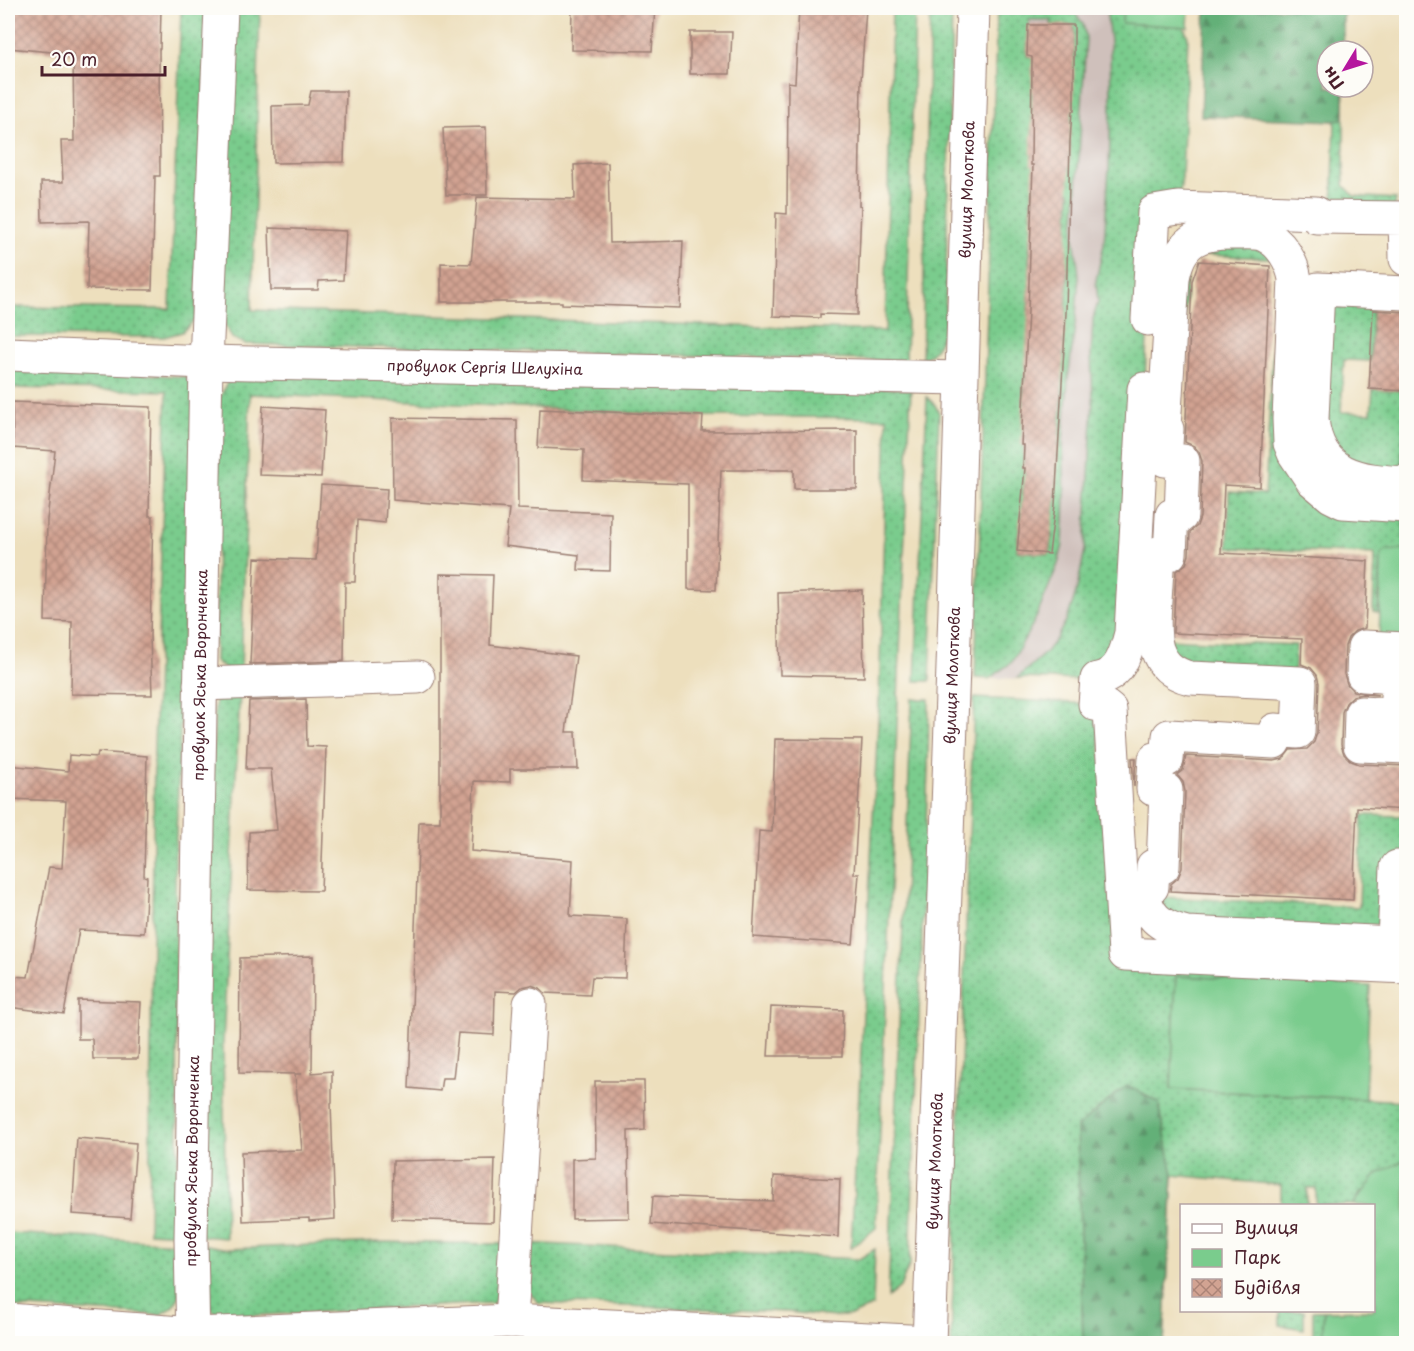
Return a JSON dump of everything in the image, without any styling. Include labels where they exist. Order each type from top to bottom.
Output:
[{"type":"street","name":"провулок Яська Воронченка","points":[[193,1339],[191,1239],[206,362],[221,8]]},
{"type":"street","name":"вулиця Молоткова","points":[[929,1343],[956,610],[973,8]]},
{"type":"street","points":[[1407,259],[1405,218],[1316,217],[1317,213],[1198,208],[1178,208],[1154,212],[1131,633],[1124,658],[1118,667],[1110,674],[1097,679],[1095,704],[1105,706],[1110,710],[1125,954],[1407,967]]},
{"type":"street","points":[[1407,506],[1342,502],[1321,489],[1312,480],[1294,453],[1290,443],[1288,419],[1295,279],[1282,250],[1269,238],[1257,234],[1215,232],[1193,240],[1180,255],[1173,278],[1164,429],[1167,429],[1165,460],[1183,461],[1181,516],[1172,515],[1170,554],[1158,553],[1155,646],[1164,662],[1182,676],[1300,683],[1298,732],[1275,730],[1274,742],[1169,736],[1167,760],[1155,759],[1153,789],[1166,790],[1163,867],[1153,866],[1152,887],[1143,886],[1145,903],[1155,919],[1172,929],[1187,933],[1394,943],[1397,867],[1407,867]]},
{"type":"street","points":[[1407,292],[1318,289],[1312,419],[1315,438],[1321,450],[1332,464],[1342,471],[1359,479],[1407,483]]},
{"type":"street","name":"провулок Сергія Шелухіна","points":[[8,354],[206,362],[962,378]]},
{"type":"street","points":[[1407,649],[1364,647],[1363,675],[1398,677],[1396,715],[1361,713],[1360,745],[1407,747]]},
{"type":"street","points":[[200,684],[418,677]]},
{"type":"street","points":[[512,1321],[530,1004]]},
{"type":"street","points":[[8,1320],[193,1339],[512,1321],[929,1343]]},
{"type":"shaded area","points":[[997,8],[1123,8],[1085,680],[975,678]]},
{"type":"green space","points":[[181,8],[208,8],[196,319],[182,332],[164,337],[8,336],[8,307],[170,309]]},
{"type":"green space","points":[[234,8],[260,8],[252,310],[885,331],[892,8],[915,8],[906,361],[245,344],[232,338],[221,317]]},
{"type":"green space","points":[[930,8],[952,8],[945,322],[938,344],[922,361]]},
{"type":"green space","points":[[997,8],[1070,8],[1083,23],[1086,38],[1074,237],[1079,274],[1063,443],[1065,497],[1063,545],[1058,564],[1036,618],[1012,662],[989,679],[975,678]],"holes":[[[1029,20],[1051,20],[1050,57],[1027,56]],[[1052,25],[1074,25],[1074,60],[1052,59]],[[1032,139],[1070,141],[1069,166]],[[1032,190],[1070,192],[1069,213],[1031,211]],[[1031,215],[1069,216],[1067,238]],[[1030,238],[1066,240],[1065,265],[1029,263]],[[1030,266],[1068,267],[1067,290],[1030,290]],[[1029,291],[1067,293],[1066,313],[1028,311]],[[1024,379],[1062,381],[1062,401],[1023,399]],[[1024,401],[1062,403],[1060,425],[1023,422]],[[1023,424],[1060,427],[1058,448]],[[1024,447],[1056,470],[1023,468]],[[1023,490],[1056,493],[1054,512],[1022,510]],[[1019,529],[1052,533],[1049,554],[1017,551]]]},
{"type":"green space","points":[[1106,8],[1139,8],[1183,24],[1188,37],[1182,177],[1178,208],[1154,212],[1131,633],[1085,680],[1017,678],[1045,653],[1068,617],[1077,589],[1085,550],[1093,400],[1091,355],[1093,319],[1098,302],[1096,280],[1104,244],[1109,168],[1110,41]]},
{"type":"green space","points":[[1123,8],[1189,8],[1188,27],[1122,23]]},
{"type":"green space","points":[[1205,8],[1343,8],[1343,39],[1315,39],[1315,99],[1344,99],[1344,118],[1335,121],[1201,116]]},
{"type":"green space","points":[[1290,8],[1343,8],[1343,39],[1315,39],[1315,98]]},
{"type":"green space","points":[[1315,99],[1344,99],[1344,185],[1354,196],[1396,199],[1394,211],[1332,213],[1335,121],[1321,120]]},
{"type":"green space","points":[[1215,233],[1264,235],[1275,242],[1286,259],[1188,254],[1179,429],[1164,429],[1175,265],[1182,252],[1195,239]]},
{"type":"green space","points":[[1287,260],[1295,279],[1290,443],[1301,466],[1321,489],[1343,502],[1406,506],[1405,550],[1385,551],[1381,555],[1378,613],[1373,612],[1375,554],[1228,548],[1229,492],[1265,494],[1275,303],[1285,302]]},
{"type":"green space","points":[[1373,292],[1370,361],[1344,360],[1341,412],[1371,413],[1373,389],[1406,391],[1406,429],[1404,430],[1400,483],[1332,463],[1317,301]]},
{"type":"green space","points":[[8,365],[186,377],[194,390],[175,858],[179,1234],[149,1232],[154,746],[167,391],[8,388]]},
{"type":"green space","points":[[245,371],[911,389],[876,1228],[851,1248],[879,701],[887,418],[703,416],[250,394],[241,670],[225,669],[215,661],[219,400],[227,383]]},
{"type":"green space","points":[[927,397],[939,413],[930,681],[915,681]]},
{"type":"green space","points":[[1406,429],[1406,483],[1400,483],[1404,430]]},
{"type":"green space","points":[[1406,517],[1406,649],[1379,648],[1381,555],[1385,551],[1405,550],[1404,522]]},
{"type":"green space","points":[[1167,639],[1296,645],[1294,683],[1164,662]]},
{"type":"green space","points":[[240,693],[223,1043],[226,1238],[199,1236],[215,697]]},
{"type":"green space","points":[[974,698],[1095,704],[1125,953],[1328,964],[1327,984],[1176,976],[1171,1089],[1406,1101],[1406,1159],[1360,1194],[1354,1204],[1316,1204],[1316,1188],[1307,1188],[1307,1204],[1281,1204],[1281,1185],[1173,1175],[1164,1343],[951,1344]]},
{"type":"green space","points":[[912,699],[929,699],[910,1264],[900,1287],[888,1297]]},
{"type":"green space","points":[[1362,815],[1406,816],[1406,867],[1394,943],[1187,933],[1144,896],[1359,907]]},
{"type":"green space","points":[[1176,976],[1370,986],[1365,1099],[1171,1089]]},
{"type":"green space","points":[[1127,1085],[1159,1103],[1173,1175],[1164,1343],[1083,1343],[1077,1127]]},
{"type":"green space","points":[[1406,1159],[1406,1343],[1322,1343],[1324,1312],[1375,1312],[1375,1204],[1354,1204],[1377,1174]]},
{"type":"green space","points":[[8,1233],[180,1243],[179,1297],[172,1308],[160,1315],[8,1307]]},
{"type":"green space","points":[[379,1242],[504,1244],[501,1291],[493,1303],[221,1317],[209,1307],[201,1244],[228,1249]]},
{"type":"green space","points":[[524,1243],[859,1259],[875,1249],[873,1306],[853,1315],[835,1317],[788,1312],[539,1303],[529,1292]]},
{"type":"green space","points":[[1280,1312],[1304,1312],[1304,1329],[1280,1325]]},
{"type":"green space","points":[[1313,1312],[1324,1312],[1322,1343],[1313,1343]]},
{"type":"green space","points":[[8,1336],[104,1343],[8,1343]]},
{"type":"green space","points":[[491,1337],[570,1337],[593,1343],[411,1344]]},
{"type":"building","points":[[8,8],[161,8],[160,176],[155,176],[152,290],[87,289],[89,221],[42,222],[41,182],[63,182],[61,141],[74,141],[73,54],[8,48]]},
{"type":"building","points":[[572,8],[655,8],[652,51],[571,50]]},
{"type":"building","points":[[799,8],[866,8],[861,81],[859,206],[861,206],[857,315],[820,314],[820,318],[773,316],[776,213],[787,214],[788,82],[795,83]]},
{"type":"building","points":[[1028,25],[1074,25],[1074,111],[1072,111],[1070,141],[1066,313],[1055,505],[1049,554],[1017,551],[1025,468],[1023,468],[1024,445],[1021,445],[1033,165],[1031,165],[1032,57],[1027,56]]},
{"type":"building","points":[[690,32],[732,32],[730,74],[690,74]]},
{"type":"building","points":[[311,91],[346,91],[344,162],[273,163],[272,106],[308,105]]},
{"type":"building","points":[[486,127],[487,195],[446,195],[443,128]]},
{"type":"building","points":[[608,163],[610,243],[683,241],[680,308],[562,304],[562,302],[441,302],[441,263],[471,264],[477,197],[575,199],[574,165]]},
{"type":"building","points":[[269,228],[346,231],[343,280],[319,281],[318,290],[271,290]]},
{"type":"building","points":[[1199,261],[1270,266],[1260,487],[1224,485],[1221,553],[1368,561],[1365,628],[1355,631],[1348,638],[1345,646],[1344,674],[1347,684],[1353,691],[1378,695],[1353,696],[1346,703],[1342,712],[1341,745],[1344,754],[1351,761],[1359,764],[1407,766],[1407,810],[1357,807],[1353,900],[1170,891],[1171,884],[1178,878],[1182,868],[1185,791],[1183,782],[1177,775],[1183,770],[1186,756],[1274,761],[1283,759],[1290,750],[1307,749],[1314,742],[1317,733],[1319,683],[1317,675],[1311,668],[1301,664],[1302,639],[1173,633],[1176,571],[1186,564],[1189,555],[1190,532],[1197,526],[1200,517],[1202,461],[1194,446],[1185,442],[1192,281]]},
{"type":"building","points":[[1373,310],[1407,312],[1407,391],[1369,389]]},
{"type":"building","points":[[12,402],[151,407],[149,516],[153,516],[150,636],[152,695],[71,694],[72,622],[45,621],[47,520],[55,451],[13,448]]},
{"type":"building","points":[[263,406],[325,410],[321,477],[259,475]]},
{"type":"building","points":[[540,409],[703,416],[702,431],[857,430],[857,489],[794,489],[794,470],[721,470],[716,590],[688,589],[688,484],[583,480],[584,450],[538,448]]},
{"type":"building","points":[[392,418],[517,420],[518,509],[611,513],[610,571],[578,570],[579,555],[505,546],[509,509],[393,500]]},
{"type":"building","points":[[321,485],[387,489],[385,523],[357,520],[355,582],[345,582],[344,661],[250,664],[255,558],[316,560]]},
{"type":"building","points":[[440,574],[493,575],[490,645],[576,656],[566,732],[576,732],[578,769],[510,769],[510,782],[474,781],[471,851],[573,860],[570,916],[627,919],[625,978],[592,977],[590,995],[545,993],[540,988],[531,985],[522,987],[516,992],[495,991],[494,1035],[458,1033],[453,1078],[442,1078],[440,1091],[409,1088],[419,822],[440,822]]},
{"type":"building","points":[[862,590],[864,677],[780,675],[778,593]]},
{"type":"building","points":[[306,699],[307,746],[326,747],[321,891],[248,890],[249,832],[277,830],[271,769],[246,769],[249,701]]},
{"type":"building","points":[[775,739],[862,740],[854,874],[859,874],[853,944],[753,937],[759,831],[772,832]]},
{"type":"building","points":[[98,752],[147,756],[144,876],[147,877],[144,933],[79,930],[64,1014],[8,1007],[8,976],[28,977],[49,867],[62,868],[66,801],[8,799],[8,765],[68,771],[69,755],[97,757]]},
{"type":"building","points":[[1132,758],[1136,758],[1134,787]]},
{"type":"building","points":[[313,956],[312,1073],[332,1071],[335,1219],[243,1221],[241,1152],[302,1150],[295,1074],[302,1074],[239,1073],[240,958]]},
{"type":"building","points":[[78,1000],[141,1002],[138,1059],[93,1059],[92,1039],[78,1039]]},
{"type":"building","points":[[771,1007],[843,1010],[842,1056],[768,1056]]},
{"type":"building","points":[[595,1081],[644,1081],[645,1130],[628,1131],[629,1218],[572,1219],[572,1159],[596,1158]]},
{"type":"building","points":[[77,1138],[136,1143],[130,1218],[72,1214]]},
{"type":"building","points":[[495,1159],[493,1222],[392,1219],[393,1161]]},
{"type":"building","points":[[774,1176],[840,1179],[838,1237],[651,1224],[653,1196],[773,1201]]}]
